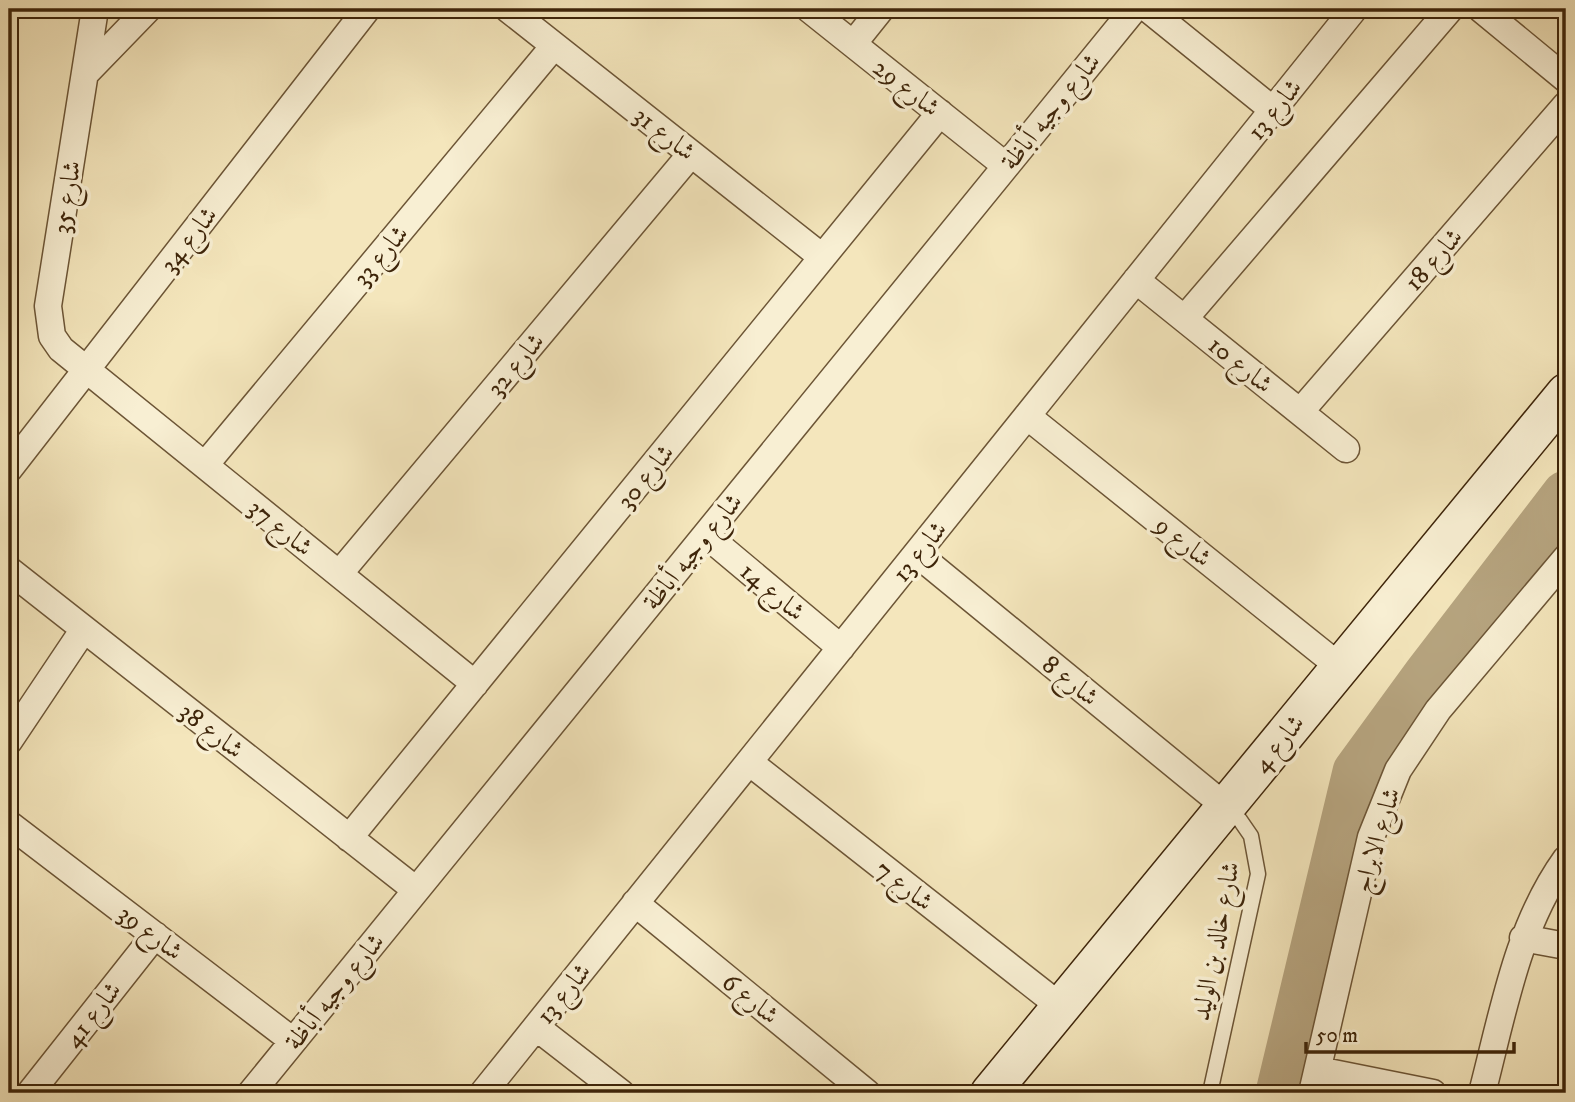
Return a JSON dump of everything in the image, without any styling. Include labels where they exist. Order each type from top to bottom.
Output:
[{"type":"street","name":"شارع 35","points":[[87,368],[61,349],[47,322],[96,9]]},
{"type":"street","points":[[85,74],[148,9]]},
{"type":"street","name":"شارع 34","points":[[9,469],[367,9]]},
{"type":"street","name":"شارع 31","points":[[508,9],[822,257]]},
{"type":"street","name":"شارع 29","points":[[809,9],[1006,166]]},
{"type":"street","points":[[853,44],[881,9]]},
{"type":"street","name":"شارع وجيه أباظة","points":[[251,1093],[1134,9]]},
{"type":"street","points":[[1148,9],[1273,110]]},
{"type":"street","name":"شارع 13","points":[[483,1093],[1354,9]]},
{"type":"street","points":[[1185,318],[1450,9]]},
{"type":"street","points":[[1480,9],[1566,79]]},
{"type":"street","name":"شارع 33","points":[[205,465],[554,46]]},
{"type":"street","name":"شارع 18","points":[[1300,412],[1566,105]]},
{"type":"street","name":"شارع 30","points":[[349,838],[940,113]]},
{"type":"street","name":"شارع 32","points":[[339,574],[691,154]]},
{"type":"street","name":"شارع 10","points":[[1136,280],[1346,449]]},
{"type":"street","name":"شارع 37","points":[[87,368],[475,684]]},
{"type":"street","name":"شارع 4","points":[[990,1093],[1566,393]]},
{"type":"street","name":"شارع 9","points":[[1027,415],[1340,667]]},
{"type":"street","name":"شارع 14","points":[[706,535],[841,648]]},
{"type":"street","name":"شارع 8","points":[[917,554],[1226,807]]},
{"type":"street","name":"شارع الابراج","points":[[1315,1082],[1371,837],[1398,771],[1438,710],[1566,558]]},
{"type":"street","name":"شارع 38","points":[[9,570],[416,890]]},
{"type":"street","points":[[9,741],[84,629]]},
{"type":"street","name":"شارع 7","points":[[749,762],[1061,1007]]},
{"type":"street","name":"شارع 39","points":[[9,824],[293,1041]]},
{"type":"street","points":[[1482,1093],[1523,937],[1548,884],[1566,859]]},
{"type":"street","name":"شارع 6","points":[[635,903],[867,1093]]},
{"type":"street","name":"شارع 41","points":[[30,1093],[155,935]]},
{"type":"street","points":[[1523,937],[1566,946]]},
{"type":"street","points":[[536,1027],[621,1093]]},
{"type":"street","points":[[1315,1082],[1433,1093]]},
{"type":"lane","name":"شارع خالد بن الوليد","points":[[1210,1093],[1258,874],[1251,836],[1240,820],[1226,807]]},
{"type":"waterway","points":[[1280,1093],[1357,772],[1566,495]]}]
